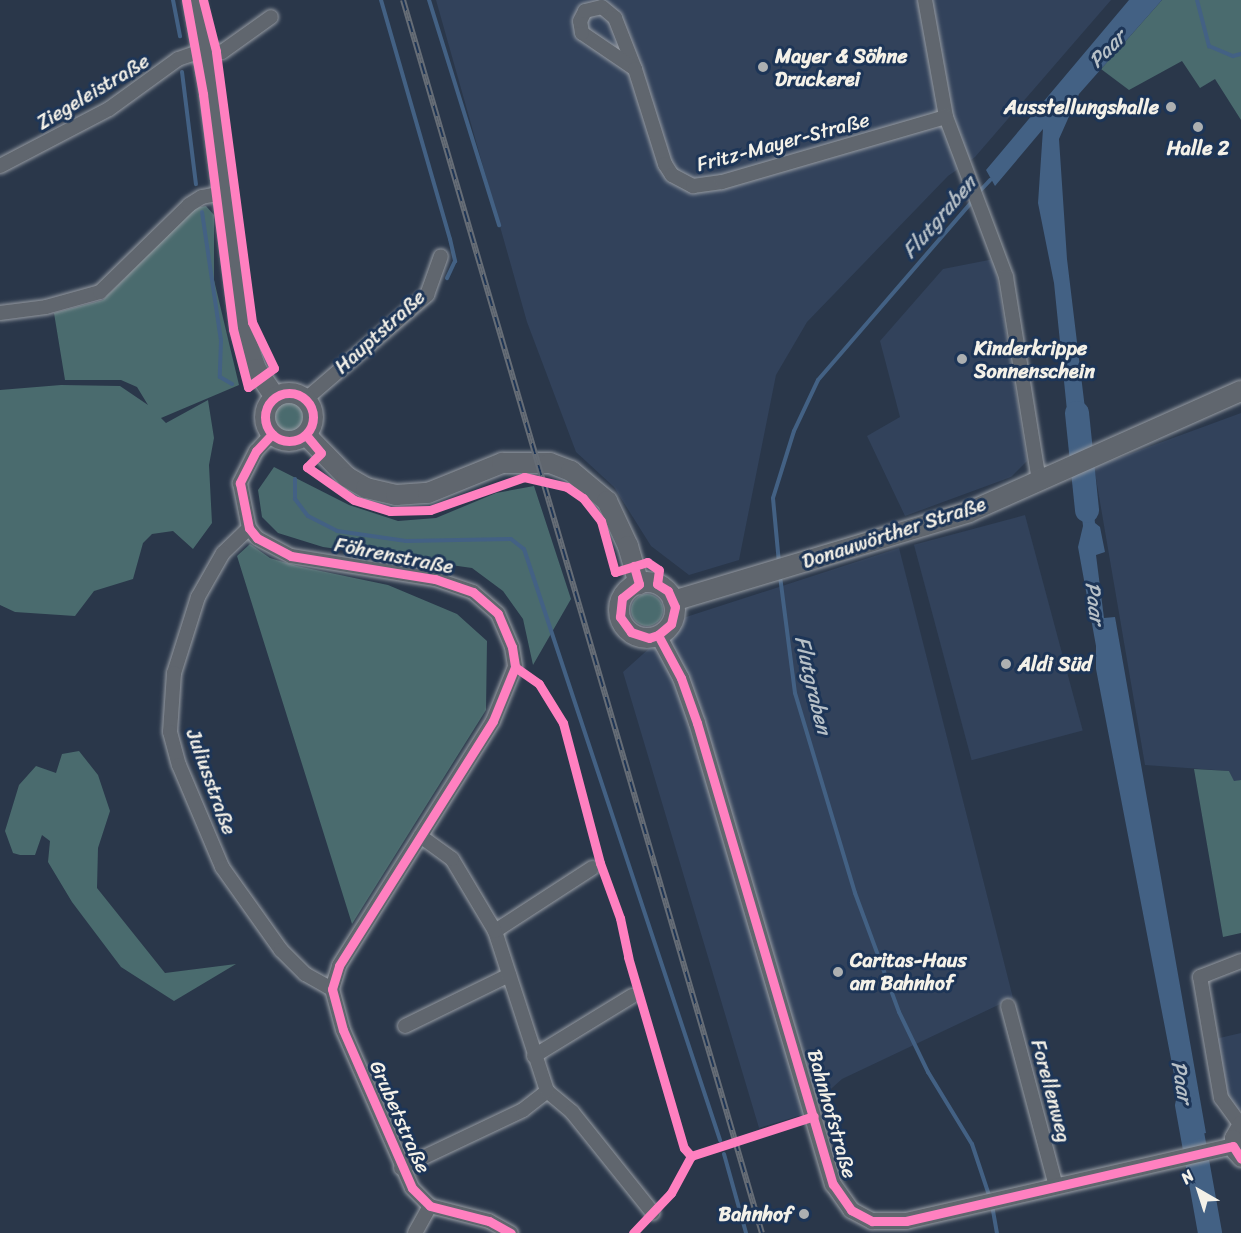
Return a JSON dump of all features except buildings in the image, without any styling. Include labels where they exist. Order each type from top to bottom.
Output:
[{"type":"main road","points":[[194,0],[204,50],[242,329],[256,369],[274,398]]},
{"type":"main road","name":"Donauwörther Straße","points":[[673,601],[753,575],[969,512],[1123,441],[1241,391]]},
{"type":"main road","points":[[290,393],[306,399],[313,414],[306,435],[290,442],[272,435],[264,418],[274,398],[290,393]]},
{"type":"main road","points":[[306,435],[347,477],[366,488],[396,495],[428,493],[502,463],[550,463],[571,471],[607,501],[628,546],[639,584]]},
{"type":"main road","points":[[639,584],[661,585],[673,601],[671,624],[658,635],[639,636],[631,632],[621,617],[622,598],[639,584]]},
{"type":"street","points":[[925,0],[946,117],[998,251],[1012,306],[1039,480]]},
{"type":"street","name":"Fritz-Mayer-Straße","points":[[635,69],[586,37],[580,21],[585,11],[602,7],[612,13],[635,69],[665,164],[672,175],[693,186],[722,182],[946,117]]},
{"type":"street","points":[[204,50],[222,51],[271,17]]},
{"type":"street","name":"Ziegeleistraße","points":[[0,166],[109,109],[178,59],[204,50]]},
{"type":"street","points":[[0,313],[46,307],[100,292],[189,205],[202,197],[222,193]]},
{"type":"street","name":"Hauptstraße","points":[[306,399],[427,295],[441,256]]},
{"type":"street","points":[[249,528],[240,483],[256,451],[272,435]]},
{"type":"street","name":"Föhrenstraße","points":[[249,528],[272,549],[291,556],[435,579],[473,592],[498,615],[507,630],[515,667],[494,721],[339,966],[332,989]]},
{"type":"street","name":"Juliusstraße","points":[[249,528],[223,553],[198,597],[174,673],[169,706],[170,732],[179,765],[222,867],[281,950],[305,974],[332,989]]},
{"type":"street","name":"Bahnhofstraße","points":[[658,635],[681,678],[697,723],[833,1184],[841,1200],[861,1217],[884,1223],[1205,1153],[1237,1152],[1241,1124],[1221,1098],[1200,977],[1241,961]]},
{"type":"street","points":[[420,836],[452,859],[495,931],[547,1091],[572,1112],[653,1213]]},
{"type":"street","points":[[495,931],[592,868]]},
{"type":"street","points":[[405,1026],[508,975]]},
{"type":"street","name":"Grubetstraße","points":[[332,989],[335,1009],[401,1168],[412,1188],[430,1206]]},
{"type":"street","points":[[534,1056],[632,996]]},
{"type":"street","name":"Forellenweg","points":[[1008,1006],[1056,1187]]},
{"type":"street","points":[[401,1168],[523,1110],[547,1091]]},
{"type":"street","points":[[415,1233],[430,1206],[489,1221],[511,1233]]},
{"type":"shaded area","points":[[436,0],[1111,0],[975,157],[948,176],[807,322],[776,375],[739,560],[689,575],[651,546],[614,487],[576,452],[527,322]]},
{"type":"shaded area","points":[[994,259],[1027,461],[1011,477],[905,516],[867,436],[900,417],[880,341],[943,269]]},
{"type":"shaded area","points":[[1241,413],[1241,780],[1234,782],[1229,771],[1145,765],[1094,467]]},
{"type":"shaded area","points":[[1025,515],[1083,730],[972,760],[914,545]]},
{"type":"shaded area","points":[[899,548],[1013,998],[842,1079],[802,1115],[759,1128],[623,672],[683,618]]},
{"type":"shaded area","points":[[1241,1033],[1241,1109],[1238,1110],[1226,1095],[1215,1039]]},
{"type":"green space","points":[[1162,0],[1241,0],[1241,120],[1215,79],[1200,88],[1182,61],[1129,90],[1101,69]]},
{"type":"green space","points":[[206,206],[214,215],[214,280],[239,385],[161,418],[166,423],[208,400],[214,438],[209,465],[212,523],[193,549],[173,531],[152,534],[143,543],[133,579],[94,591],[75,616],[15,612],[0,605],[0,390],[61,385],[120,386],[148,405],[137,387],[121,380],[65,380],[54,313],[103,300],[195,208]]},
{"type":"green space","points":[[289,399],[302,404],[307,417],[302,430],[289,435],[276,430],[271,417],[276,404]]},
{"type":"green space","points":[[274,467],[349,505],[398,521],[436,518],[496,493],[534,486],[571,599],[533,665],[523,619],[503,591],[472,568],[323,547],[278,533],[262,517],[258,490]]},
{"type":"green space","points":[[250,544],[270,558],[388,585],[457,614],[487,641],[486,710],[352,924],[237,556]]},
{"type":"green space","points":[[647,594],[658,599],[663,610],[658,621],[647,626],[636,621],[631,610],[636,599]]},
{"type":"green space","points":[[79,751],[98,775],[110,811],[98,848],[97,888],[165,973],[236,964],[174,1001],[121,967],[72,902],[48,862],[50,841],[42,835],[35,855],[13,853],[5,831],[19,785],[36,766],[56,773],[62,754]]},
{"type":"green space","points":[[1194,769],[1229,771],[1234,781],[1241,780],[1241,933],[1223,937]]},
{"type":"water","points":[[1129,0],[1162,0],[1079,94],[1059,139],[1067,259],[1089,442],[1071,450],[1054,283],[1038,203],[1043,129],[995,186],[986,170]]},
{"type":"water","points":[[1090,474],[1095,523],[1100,527],[1105,552],[1096,555],[1104,618],[1115,617],[1206,1133],[1186,1137],[1096,669],[1096,646],[1078,547],[1083,526],[1078,480]]},
{"type":"waterway","points":[[173,0],[180,36]]},
{"type":"waterway","points":[[381,0],[450,239],[455,261],[447,278]]},
{"type":"waterway","points":[[429,0],[499,225]]},
{"type":"waterway","points":[[1197,0],[1209,46],[1233,56],[1241,54]]},
{"type":"waterway","points":[[182,72],[196,184]]},
{"type":"waterway","name":"Flutgraben","points":[[978,193],[990,180]]},
{"type":"waterway","name":"Flutgraben","points":[[779,563],[773,498],[794,431],[818,380],[974,199]]},
{"type":"waterway","points":[[202,212],[221,340],[220,377],[232,384]]},
{"type":"waterway","name":"Paar","points":[[1077,413],[1087,510]]},
{"type":"waterway","points":[[295,479],[295,499],[308,516],[337,531],[406,541],[511,539],[524,549],[720,1140]]},
{"type":"waterway","name":"Flutgraben","points":[[780,576],[795,693],[855,893],[899,1012],[928,1072],[972,1144],[990,1198]]},
{"type":"waterway","name":"Paar","points":[[1187,1105],[1210,1233]]},
{"type":"waterway","points":[[724,1154],[746,1233]]},
{"type":"waterway","name":"Flutgraben","points":[[992,1205],[997,1233]]},
{"type":"railway","points":[[403,0],[762,1233]]},
{"type":"cycle path","points":[[186,0],[203,94],[233,329],[248,387],[274,368],[252,322],[216,51],[203,0]]},
{"type":"cycle path","points":[[284,393],[294,393],[309,403],[313,417],[312,426],[303,437],[294,441],[284,441],[269,431],[265,422],[265,412],[275,397],[284,393]]},
{"type":"cycle path","points":[[272,434],[256,451],[240,483],[249,528],[257,538],[291,556],[435,579],[473,592],[498,614],[512,647],[515,667],[493,721],[339,966],[332,989],[343,1030],[412,1188],[430,1206],[489,1221],[511,1233]]},
{"type":"cycle path","points":[[306,435],[321,453],[307,467],[354,500],[390,511],[430,510],[524,477],[567,487],[583,498],[601,521],[615,572],[647,562],[659,570],[657,584],[668,591],[675,607],[671,624],[658,635],[649,638],[631,632],[620,617],[622,598],[639,584],[634,566]]},
{"type":"cycle path","points":[[658,635],[681,678],[697,723],[833,1184],[851,1210],[872,1221],[906,1221],[1233,1146],[1241,1159]]},
{"type":"cycle path","points":[[515,667],[539,684],[563,723],[600,863],[620,918],[628,957],[684,1148],[691,1156]]},
{"type":"cycle path","points":[[633,1233],[671,1193],[691,1156],[814,1116]]},
{"type":"place","name":"Mayer & Söhne Druckerei","points":[[763,67]]},
{"type":"place","name":"Ausstellungshalle","points":[[1171,107]]},
{"type":"place","name":"Halle 2","points":[[1198,127]]},
{"type":"place","name":"Kinderkrippe Sonnenschein","points":[[962,359]]},
{"type":"place","name":"Aldi Süd","points":[[1006,664]]},
{"type":"place","name":"Caritas-Haus am Bahnhof","points":[[838,972]]},
{"type":"place","name":"Bahnhof","points":[[804,1214]]}]
